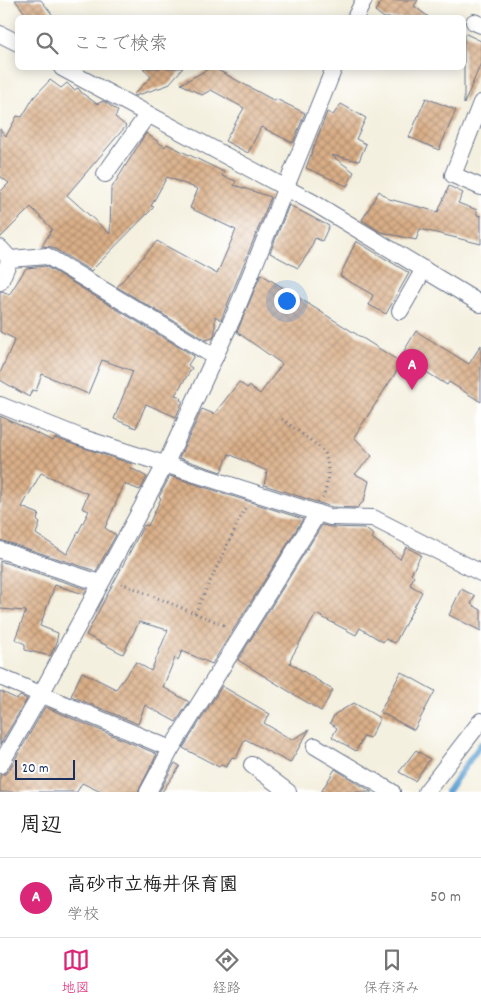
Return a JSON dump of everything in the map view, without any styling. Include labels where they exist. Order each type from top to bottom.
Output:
[{"type":"street","points":[[356,15],[364,0]]},
{"type":"street","points":[[0,34],[15,42]]},
{"type":"street","points":[[66,70],[314,204],[481,304]]},
{"type":"street","points":[[0,765],[41,694],[166,463],[235,314],[333,70]]},
{"type":"street","points":[[481,103],[453,175],[481,187]]},
{"type":"street","points":[[104,174],[148,114]]},
{"type":"street","points":[[0,282],[5,253],[47,256],[215,357]]},
{"type":"street","points":[[400,311],[424,269]]},
{"type":"street","points":[[0,405],[80,437],[330,517],[373,518],[481,573]]},
{"type":"street","points":[[148,792],[171,749],[318,513]]},
{"type":"street","points":[[0,550],[102,579]]},
{"type":"street","points":[[0,678],[171,749]]},
{"type":"street","points":[[426,792],[481,721]]},
{"type":"street","points":[[315,746],[392,792]]},
{"type":"street","points":[[252,765],[288,792]]},
{"type":"path","points":[[282,419],[323,450],[328,468],[327,488],[318,513]]},
{"type":"path","points":[[195,613],[253,492]]},
{"type":"path","points":[[102,579],[195,613],[243,633]]},
{"type":"building","points":[[15,0],[41,0],[53,15],[27,15]]},
{"type":"building","points":[[382,0],[418,0],[414,6],[426,15],[380,15],[375,11]]},
{"type":"building","points":[[466,34],[481,41],[481,63],[464,104]]},
{"type":"building","points":[[145,70],[181,70],[168,85],[135,96],[133,95],[151,77]]},
{"type":"building","points":[[206,70],[218,70],[275,101],[276,99],[305,113],[293,143],[261,127],[248,153],[225,141],[244,108],[211,90],[202,95],[181,84]]},
{"type":"building","points":[[50,80],[61,88],[67,83],[74,90],[78,88],[97,104],[103,101],[108,104],[118,111],[115,117],[126,126],[67,195],[110,234],[111,189],[146,133],[165,147],[167,144],[224,172],[222,176],[236,181],[234,185],[271,197],[221,320],[215,316],[215,333],[213,338],[206,340],[117,287],[157,241],[217,274],[236,230],[190,208],[198,189],[167,177],[151,206],[154,207],[91,271],[52,247],[42,246],[52,229],[31,207],[0,238],[0,192],[9,183],[0,176],[0,129],[6,136],[17,116],[22,117],[34,97]]},
{"type":"building","points":[[426,98],[456,110],[439,150],[409,137]]},
{"type":"building","points":[[341,104],[366,118],[356,139],[366,144],[359,161],[331,155],[354,172],[347,186],[306,168],[327,112],[333,115]]},
{"type":"building","points":[[449,186],[463,193],[458,203],[477,210],[477,215],[481,216],[481,244],[420,229],[416,240],[381,232],[362,220],[379,191],[389,199],[438,212]]},
{"type":"building","points":[[289,205],[329,226],[322,241],[315,238],[309,252],[298,268],[270,253]]},
{"type":"building","points":[[356,241],[409,273],[386,314],[369,305],[373,295],[340,276]]},
{"type":"building","points":[[45,266],[194,356],[188,365],[192,368],[175,395],[181,397],[180,400],[183,401],[176,417],[146,404],[136,428],[114,419],[133,371],[102,360],[88,394],[42,374],[36,391],[32,390],[29,397],[0,380],[0,373],[15,339],[0,332],[0,292],[3,291],[9,295],[26,268]]},
{"type":"building","points":[[261,274],[402,363],[354,437],[372,456],[355,474],[369,481],[364,501],[357,508],[332,507],[264,485],[267,471],[229,454],[221,472],[179,458],[202,409],[214,414],[239,382],[260,394],[282,364],[237,332]]},
{"type":"building","points":[[416,331],[469,364],[481,345],[481,402],[449,382],[447,385],[401,356]]},
{"type":"building","points":[[0,416],[53,441],[55,438],[132,464],[131,468],[147,477],[140,490],[124,484],[105,528],[116,535],[96,571],[0,540]],"holes":[[[41,473],[88,494],[82,508],[89,511],[67,554],[36,534],[40,523],[37,520],[39,514],[22,507]]]},
{"type":"building","points":[[170,476],[303,519],[212,664],[182,651],[178,660],[175,658],[163,687],[189,702],[176,722],[145,705],[138,724],[71,696],[82,672],[116,689],[136,662],[151,671],[168,630],[139,622],[123,654],[86,635],[144,525],[148,526],[161,498],[159,497]]},
{"type":"building","points":[[322,525],[364,528],[374,535],[372,538],[400,559],[406,547],[421,555],[411,574],[414,576],[410,585],[422,592],[395,643],[385,639],[383,642],[360,628],[356,635],[316,614],[290,663],[333,690],[321,711],[238,660]]},
{"type":"building","points":[[0,561],[86,589],[84,594],[55,585],[40,626],[58,633],[56,645],[50,656],[25,650],[25,644],[15,639],[26,611],[0,609]]},
{"type":"building","points":[[461,589],[475,596],[471,604],[481,610],[481,631],[449,615]]},
{"type":"building","points":[[401,672],[435,691],[414,730],[380,712]]},
{"type":"building","points":[[222,686],[270,714],[264,723],[292,740],[309,730],[290,763],[245,739],[236,758],[232,757],[226,767],[221,765],[219,767],[183,748]]},
{"type":"building","points":[[0,691],[17,699],[20,696],[27,699],[0,745]]},
{"type":"building","points":[[354,703],[380,718],[370,738],[364,736],[356,751],[332,737],[337,728],[330,723],[335,714]]},
{"type":"building","points":[[45,707],[157,754],[138,792],[101,792],[82,783],[77,792],[0,792],[0,775],[5,774],[9,770]]},
{"type":"building","points":[[416,750],[430,759],[415,781],[399,772]]},
{"type":"building","points":[[175,763],[180,766],[162,792],[159,792]]},
{"type":"building","points":[[335,769],[372,792],[321,792]]},
{"type":"waterway","points":[[447,792],[481,744]]},
{"type":"place","name":"高砂市立梅井保育園","points":[[412,390]]}]
